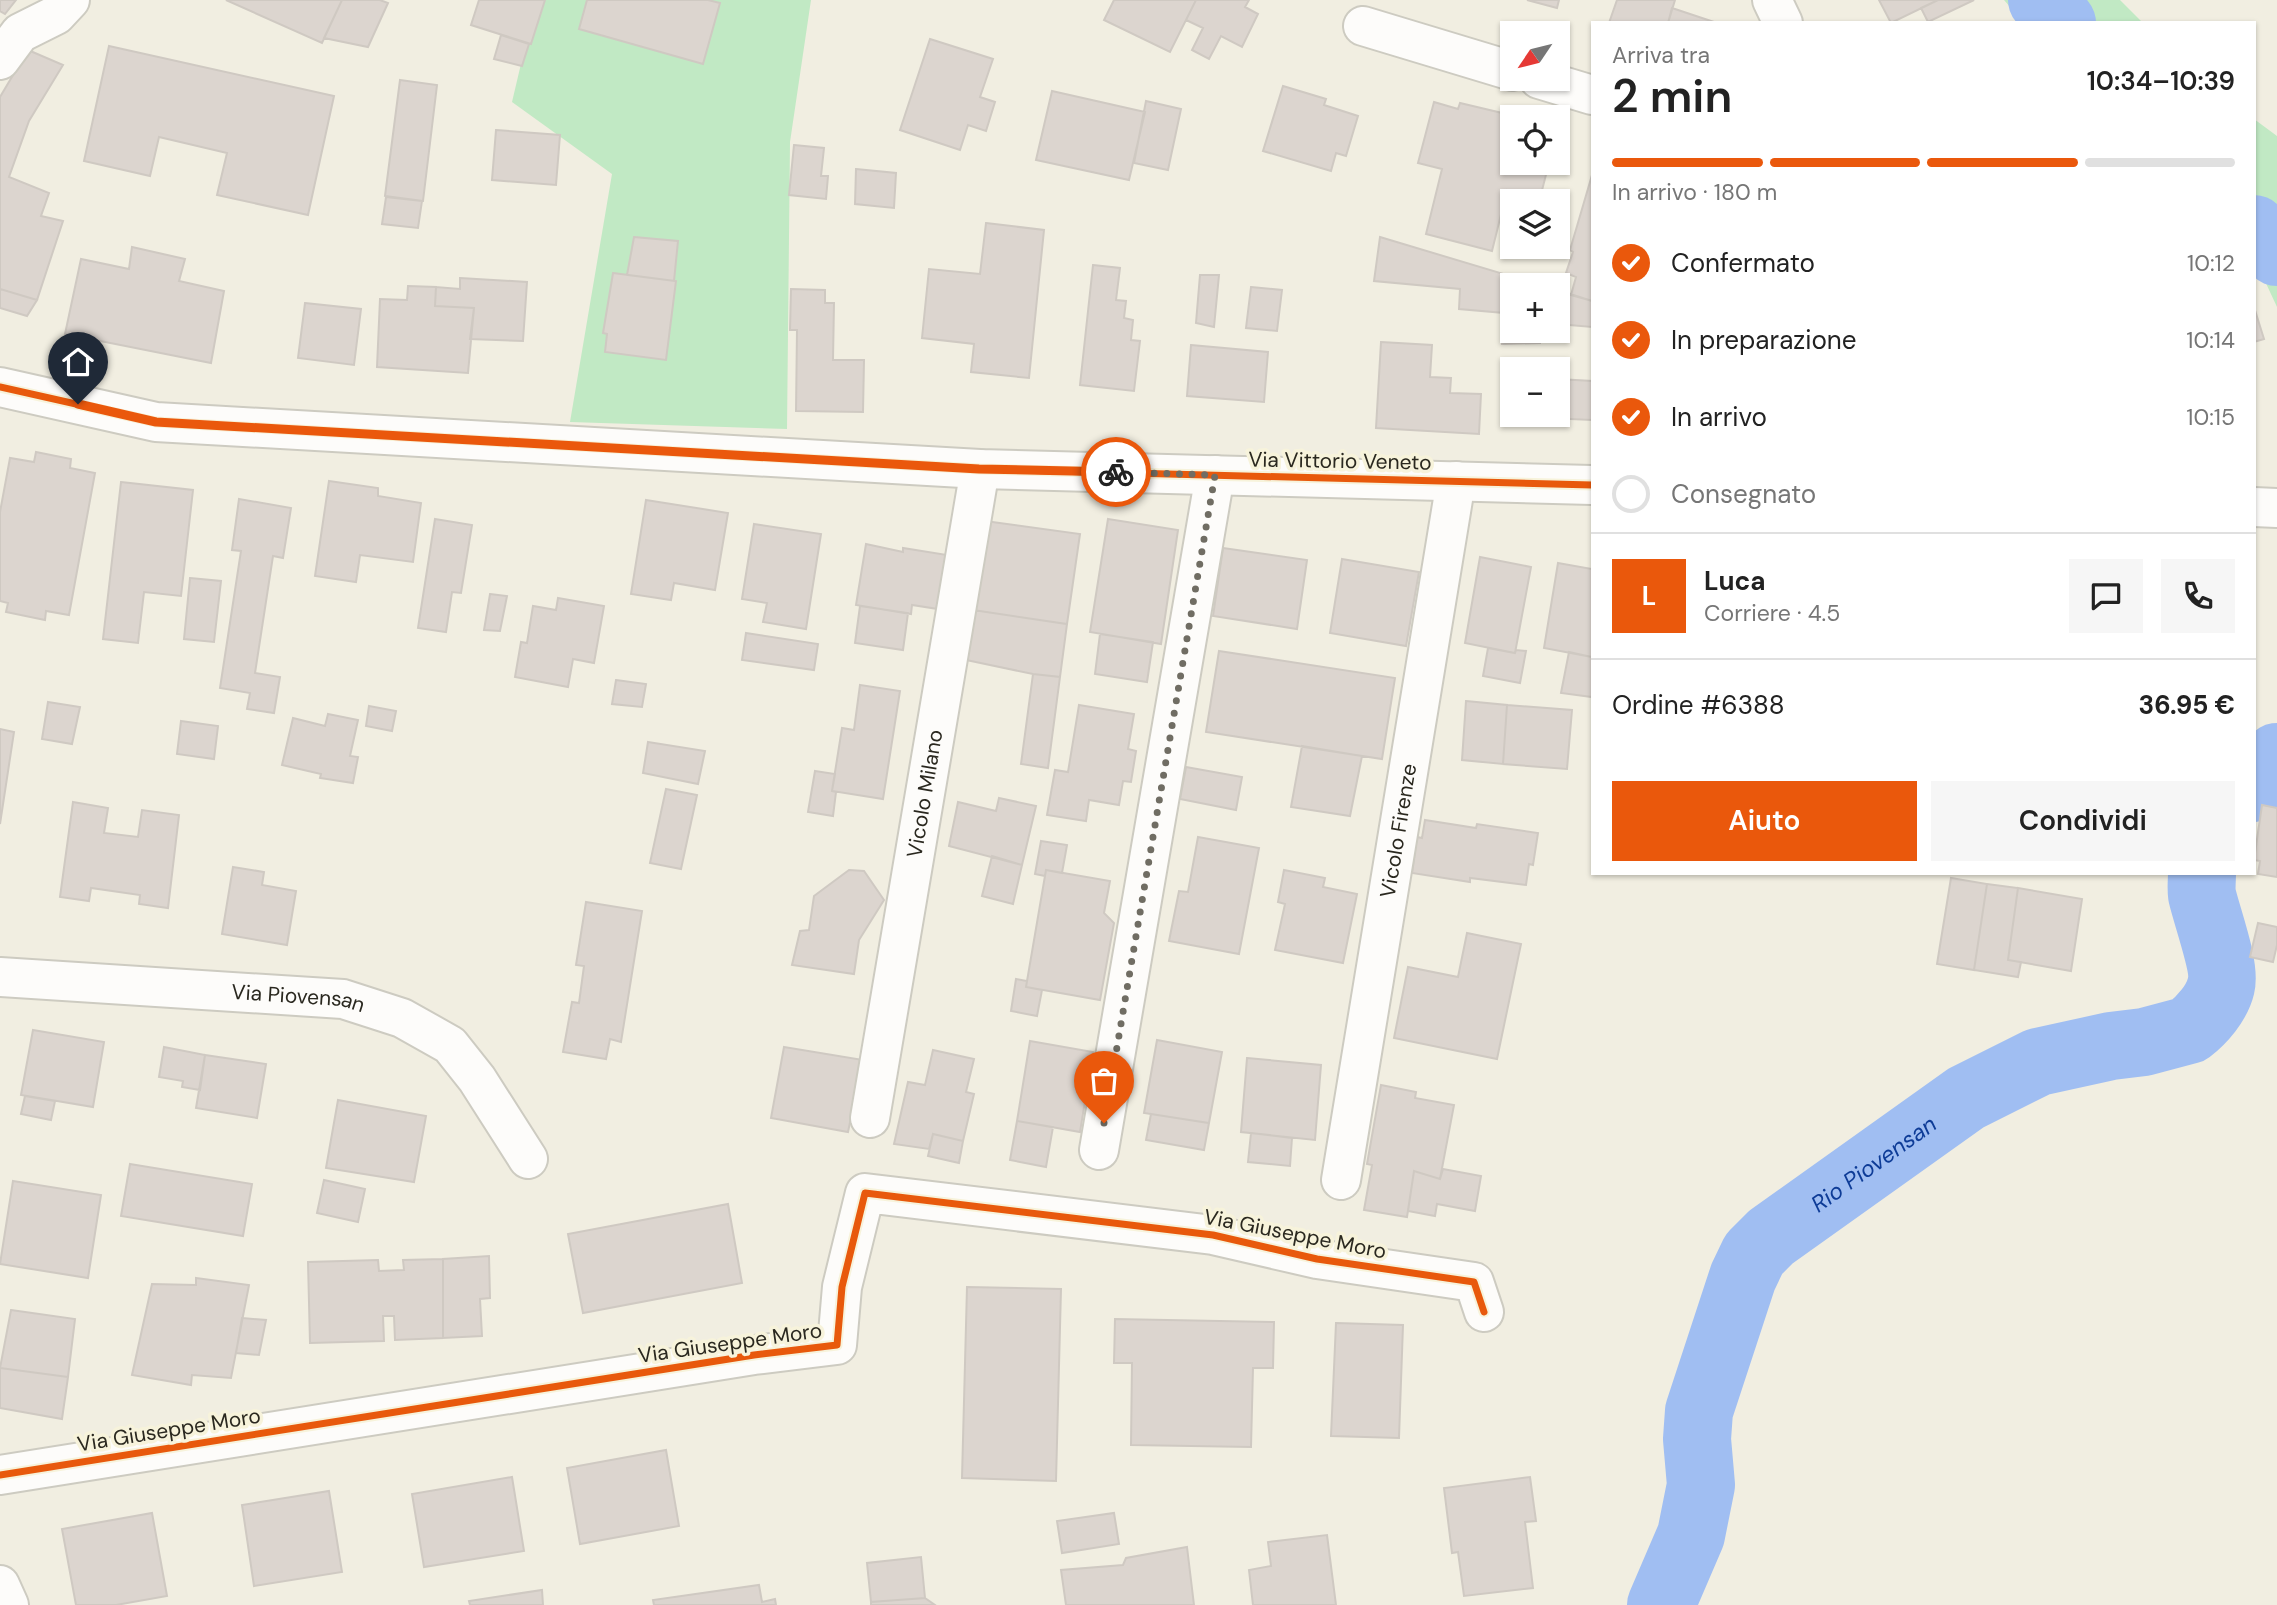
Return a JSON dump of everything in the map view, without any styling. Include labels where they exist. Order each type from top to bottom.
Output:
[{"type":"street","points":[[0,60],[20,33],[56,15],[70,0]]},
{"type":"street","points":[[1772,0],[1782,21]]},
{"type":"street","points":[[1363,26],[1500,67]]},
{"type":"street","points":[[1570,88],[1591,95]]},
{"type":"street","name":"Via Vittorio Veneto","points":[[0,387],[156,422],[979,469],[1591,485]]},
{"type":"street","name":"Vicolo Milano","points":[[870,1118],[979,469]]},
{"type":"street","points":[[1099,1150],[1215,475]]},
{"type":"street","name":"Vicolo Firenze","points":[[1341,1180],[1456,481]]},
{"type":"street","name":"Via Piovensan","points":[[0,976],[343,999],[402,1018],[450,1045],[477,1079],[528,1159]]},
{"type":"street","name":"Via Giuseppe Moro","points":[[0,1475],[754,1355],[837,1345],[842,1287],[865,1193],[1213,1235],[1317,1259],[1474,1282],[1484,1311]]},
{"type":"street","points":[[0,1585],[9,1605]]},
{"type":"green space","points":[[536,0],[811,0],[790,142],[787,429],[570,422],[612,174],[512,102]]},
{"type":"green space","points":[[2004,0],[2120,0],[2141,21],[2022,21]]},
{"type":"green space","points":[[2256,120],[2277,136],[2277,307],[2264,279],[2256,271]]},
{"type":"building","points":[[0,0],[16,0],[5,14],[0,11]]},
{"type":"building","points":[[226,0],[342,0],[322,43]]},
{"type":"building","points":[[342,0],[380,0],[388,3],[368,47],[324,38]]},
{"type":"building","points":[[479,0],[545,0],[531,44],[471,25]]},
{"type":"building","points":[[587,0],[708,0],[720,3],[703,64],[579,29]]},
{"type":"building","points":[[1114,0],[1196,0],[1170,52],[1104,20]]},
{"type":"building","points":[[1196,0],[1249,0],[1245,7],[1258,14],[1242,47],[1221,36],[1209,59],[1192,50],[1203,28],[1186,20]]},
{"type":"building","points":[[1527,0],[1559,0],[1557,8]]},
{"type":"building","points":[[1617,0],[1675,0],[1669,21],[1610,21]]},
{"type":"building","points":[[1879,0],[1938,0],[1895,21],[1890,21]]},
{"type":"building","points":[[1938,0],[1974,0],[1930,21],[1928,21],[1921,8]]},
{"type":"building","points":[[1672,8],[1711,21],[1669,21]]},
{"type":"building","points":[[501,35],[529,44],[522,66],[494,59]]},
{"type":"building","points":[[930,39],[993,59],[980,97],[995,102],[986,131],[968,125],[960,150],[900,130]]},
{"type":"building","points":[[109,46],[334,96],[308,215],[217,195],[227,153],[159,137],[150,176],[84,161]]},
{"type":"building","points":[[28,50],[63,65],[29,121],[9,177],[49,193],[41,216],[63,221],[37,300],[0,289],[0,97]]},
{"type":"building","points":[[400,80],[437,85],[423,201],[385,196]]},
{"type":"building","points":[[1283,86],[1326,99],[1324,105],[1358,116],[1346,156],[1336,153],[1331,171],[1263,151]]},
{"type":"building","points":[[1052,91],[1145,112],[1129,180],[1036,160]]},
{"type":"building","points":[[1146,101],[1181,109],[1168,170],[1134,163]]},
{"type":"building","points":[[1434,102],[1458,109],[1460,103],[1500,112],[1500,175],[1546,175],[1542,189],[1500,189],[1500,218],[1492,251],[1426,234],[1442,169],[1418,163]]},
{"type":"building","points":[[496,130],[560,135],[556,185],[492,180]]},
{"type":"building","points":[[794,145],[824,148],[821,176],[828,176],[826,199],[789,195]]},
{"type":"building","points":[[856,169],[896,173],[894,208],[855,204]]},
{"type":"building","points":[[1591,178],[1591,301],[1571,295],[1576,277],[1566,273],[1573,252],[1570,250]]},
{"type":"building","points":[[386,197],[422,201],[418,228],[382,224]]},
{"type":"building","points":[[986,223],[1044,230],[1029,378],[971,372],[974,344],[922,338],[929,269],[980,274]]},
{"type":"building","points":[[634,237],[678,241],[674,281],[627,275]]},
{"type":"building","points":[[1380,237],[1500,273],[1500,313],[1459,309],[1460,289],[1374,281]]},
{"type":"building","points":[[132,247],[185,259],[179,281],[224,291],[211,363],[65,334],[81,259],[129,269]]},
{"type":"building","points":[[1093,265],[1120,268],[1116,300],[1126,301],[1124,318],[1133,320],[1131,340],[1140,341],[1134,391],[1080,385]]},
{"type":"building","points":[[613,273],[676,281],[666,360],[605,352],[607,334],[603,333]]},
{"type":"building","points":[[1200,275],[1219,275],[1214,327],[1196,323]]},
{"type":"building","points":[[460,278],[527,282],[523,341],[470,339],[474,308],[435,306],[436,287],[460,289]]},
{"type":"building","points":[[408,286],[436,287],[435,306],[474,308],[468,373],[377,367],[380,299],[407,300]]},
{"type":"building","points":[[1251,287],[1282,290],[1277,331],[1246,328]]},
{"type":"building","points":[[0,289],[37,300],[27,316],[0,308]]},
{"type":"building","points":[[791,289],[825,290],[825,303],[834,303],[833,360],[864,360],[863,412],[796,411],[797,330],[790,330]]},
{"type":"building","points":[[1570,294],[1591,301],[1591,327],[1570,325]]},
{"type":"building","points":[[305,303],[361,309],[354,365],[298,358]]},
{"type":"building","points":[[2256,313],[2264,339],[2256,341]]},
{"type":"building","points":[[1381,342],[1432,345],[1430,377],[1451,378],[1450,393],[1481,394],[1479,434],[1376,428]]},
{"type":"building","points":[[1191,345],[1268,352],[1264,402],[1187,396]]},
{"type":"building","points":[[1570,380],[1591,381],[1591,420],[1570,419]]},
{"type":"building","points":[[36,452],[71,459],[70,468],[95,473],[69,615],[46,611],[45,620],[6,612],[8,603],[0,601],[0,512],[10,458],[34,462]]},
{"type":"building","points":[[329,481],[378,488],[378,496],[421,503],[413,562],[360,555],[356,582],[315,576]]},
{"type":"building","points":[[121,482],[193,490],[181,596],[144,592],[138,643],[103,639]]},
{"type":"building","points":[[239,499],[291,508],[283,558],[273,556],[255,673],[280,677],[274,713],[247,709],[250,693],[220,688],[241,551],[232,550]]},
{"type":"building","points":[[646,500],[728,513],[715,590],[674,583],[671,600],[631,594]]},
{"type":"building","points":[[435,519],[472,525],[461,593],[452,592],[446,632],[418,628]]},
{"type":"building","points":[[1108,519],[1178,530],[1161,644],[1090,632]]},
{"type":"building","points":[[985,521],[1080,534],[1067,624],[973,610]]},
{"type":"building","points":[[754,524],[821,534],[806,629],[763,622],[767,603],[742,599]]},
{"type":"building","points":[[866,544],[903,552],[903,548],[947,555],[938,609],[912,605],[911,614],[856,605]]},
{"type":"building","points":[[1223,548],[1307,560],[1297,629],[1213,616]]},
{"type":"building","points":[[1480,557],[1531,567],[1515,653],[1465,643]]},
{"type":"building","points":[[1342,559],[1419,572],[1406,646],[1330,633]]},
{"type":"building","points":[[1558,563],[1591,569],[1591,657],[1544,648]]},
{"type":"building","points":[[190,578],[221,581],[214,642],[184,639]]},
{"type":"building","points":[[490,594],[507,596],[500,631],[484,630]]},
{"type":"building","points":[[558,598],[604,606],[594,663],[573,659],[568,687],[515,677],[521,642],[527,643],[533,606],[556,610]]},
{"type":"building","points":[[860,606],[908,613],[903,650],[855,643]]},
{"type":"building","points":[[973,610],[1067,624],[1060,677],[966,660]]},
{"type":"building","points":[[746,633],[818,644],[814,670],[742,660]]},
{"type":"building","points":[[1100,634],[1153,642],[1147,682],[1095,674]]},
{"type":"building","points":[[1488,648],[1515,653],[1516,650],[1526,651],[1520,683],[1483,676]]},
{"type":"building","points":[[1219,651],[1395,678],[1382,759],[1206,732]]},
{"type":"building","points":[[1569,652],[1591,657],[1591,697],[1561,693]]},
{"type":"building","points":[[1033,674],[1060,677],[1048,768],[1021,764]]},
{"type":"building","points":[[616,680],[646,684],[642,707],[612,704]]},
{"type":"building","points":[[860,685],[900,691],[883,799],[832,791],[842,728],[854,730]]},
{"type":"building","points":[[1466,701],[1507,705],[1503,764],[1462,760]]},
{"type":"building","points":[[48,702],[80,707],[72,744],[42,739]]},
{"type":"building","points":[[1079,705],[1134,714],[1128,749],[1136,751],[1131,782],[1123,781],[1119,805],[1089,800],[1086,821],[1047,815],[1055,770],[1068,772]]},
{"type":"building","points":[[1507,705],[1572,710],[1567,769],[1503,764]]},
{"type":"building","points":[[369,706],[396,711],[392,731],[366,726]]},
{"type":"building","points":[[328,714],[358,720],[350,756],[358,757],[353,783],[320,778],[321,774],[282,765],[293,718],[325,726]]},
{"type":"building","points":[[181,721],[218,726],[214,759],[177,754]]},
{"type":"building","points":[[0,729],[14,732],[0,824]]},
{"type":"building","points":[[648,742],[705,751],[698,784],[643,773]]},
{"type":"building","points":[[1302,746],[1362,756],[1350,816],[1291,807]]},
{"type":"building","points":[[1186,767],[1242,777],[1236,810],[1180,799]]},
{"type":"building","points":[[815,771],[835,774],[832,791],[836,792],[833,816],[808,812]]},
{"type":"building","points":[[666,789],[697,795],[681,869],[650,863]]},
{"type":"building","points":[[999,798],[1036,806],[1022,865],[949,846],[958,802],[996,811]]},
{"type":"building","points":[[73,802],[108,808],[104,833],[138,837],[142,810],[179,815],[168,908],[139,904],[140,895],[91,888],[89,901],[60,897]]},
{"type":"building","points":[[2262,805],[2277,808],[2277,877],[2258,874],[2260,861],[2256,860]]},
{"type":"building","points":[[1425,820],[1476,828],[1477,824],[1538,833],[1533,865],[1529,864],[1526,885],[1470,878],[1470,882],[1412,873],[1417,837],[1422,838]]},
{"type":"building","points":[[1198,837],[1259,848],[1239,954],[1169,941],[1179,891],[1188,892]]},
{"type":"building","points":[[1041,841],[1067,845],[1062,873],[1046,870],[1045,876],[1035,874]]},
{"type":"building","points":[[992,856],[1022,865],[1013,904],[982,896]]},
{"type":"building","points":[[233,867],[264,872],[262,885],[296,891],[287,945],[222,934]]},
{"type":"building","points":[[849,870],[864,871],[884,900],[859,940],[854,974],[792,965],[800,931],[809,930],[814,896]]},
{"type":"building","points":[[1046,870],[1110,881],[1104,913],[1114,923],[1100,1000],[1026,987]]},
{"type":"building","points":[[1284,870],[1325,878],[1323,887],[1357,894],[1343,963],[1275,950],[1285,904],[1278,902]]},
{"type":"building","points":[[1951,878],[1987,884],[1974,970],[1937,964]]},
{"type":"building","points":[[1987,884],[2018,888],[2008,960],[2021,962],[2018,977],[1974,970]]},
{"type":"building","points":[[2018,888],[2082,899],[2071,971],[2008,960]]},
{"type":"building","points":[[586,902],[642,911],[621,1042],[610,1039],[606,1059],[563,1052],[572,1002],[579,1003],[584,966],[576,965]]},
{"type":"building","points":[[2258,923],[2277,927],[2273,962],[2250,957]]},
{"type":"building","points":[[1467,933],[1521,944],[1497,1059],[1394,1038],[1408,967],[1458,977]]},
{"type":"building","points":[[1016,979],[1027,981],[1026,987],[1042,990],[1037,1016],[1011,1011]]},
{"type":"building","points":[[33,1030],[104,1042],[93,1107],[21,1095]]},
{"type":"building","points":[[1157,1040],[1222,1052],[1209,1123],[1144,1113]]},
{"type":"building","points":[[1030,1041],[1093,1052],[1080,1132],[1017,1121]]},
{"type":"building","points":[[164,1047],[205,1055],[200,1090],[182,1087],[183,1081],[159,1077]]},
{"type":"building","points":[[784,1047],[863,1060],[848,1132],[771,1118]]},
{"type":"building","points":[[933,1050],[974,1059],[966,1092],[974,1094],[963,1141],[933,1134],[929,1149],[894,1144],[908,1082],[925,1085]]},
{"type":"building","points":[[205,1055],[266,1064],[257,1118],[196,1108]]},
{"type":"building","points":[[1247,1058],[1321,1065],[1315,1140],[1241,1132]]},
{"type":"building","points":[[1381,1085],[1416,1092],[1415,1098],[1454,1105],[1440,1179],[1414,1171],[1407,1217],[1364,1210],[1372,1165],[1367,1164]]},
{"type":"building","points":[[25,1096],[55,1101],[51,1120],[21,1114]]},
{"type":"building","points":[[338,1100],[426,1116],[414,1182],[326,1168]]},
{"type":"building","points":[[1151,1114],[1209,1123],[1204,1150],[1146,1140]]},
{"type":"building","points":[[1017,1121],[1053,1127],[1046,1167],[1010,1160]]},
{"type":"building","points":[[1251,1133],[1292,1138],[1290,1166],[1248,1162]]},
{"type":"building","points":[[933,1134],[963,1141],[959,1163],[928,1156]]},
{"type":"building","points":[[130,1164],[252,1184],[243,1236],[121,1216]]},
{"type":"building","points":[[1443,1169],[1481,1176],[1475,1211],[1437,1204],[1435,1216],[1408,1211],[1414,1171],[1440,1179]]},
{"type":"building","points":[[324,1180],[365,1189],[358,1222],[317,1213]]},
{"type":"building","points":[[13,1181],[101,1195],[88,1278],[0,1264]]},
{"type":"building","points":[[728,1204],[742,1283],[583,1313],[568,1234]]},
{"type":"building","points":[[489,1256],[490,1298],[480,1299],[482,1336],[443,1338],[443,1259]]},
{"type":"building","points":[[443,1259],[443,1338],[395,1340],[394,1316],[383,1316],[384,1341],[310,1343],[308,1262],[378,1260],[379,1271],[404,1270],[403,1260]]},
{"type":"building","points":[[196,1278],[249,1285],[231,1378],[192,1375],[191,1385],[132,1375],[152,1284],[196,1285]]},
{"type":"building","points":[[967,1287],[1061,1289],[1056,1481],[962,1478]]},
{"type":"building","points":[[11,1310],[75,1319],[68,1377],[0,1368]]},
{"type":"building","points":[[242,1318],[266,1320],[259,1355],[236,1353]]},
{"type":"building","points":[[1115,1319],[1274,1322],[1273,1368],[1253,1368],[1251,1447],[1131,1445],[1132,1363],[1114,1363]]},
{"type":"building","points":[[1336,1323],[1403,1325],[1399,1438],[1331,1436]]},
{"type":"building","points":[[0,1368],[68,1377],[62,1419],[0,1408]]},
{"type":"building","points":[[666,1450],[679,1526],[580,1544],[567,1468]]},
{"type":"building","points":[[512,1477],[524,1551],[424,1567],[412,1494]]},
{"type":"building","points":[[1530,1477],[1536,1521],[1525,1522],[1533,1588],[1464,1596],[1458,1552],[1452,1553],[1444,1488]]},
{"type":"building","points":[[329,1491],[342,1572],[254,1586],[242,1505]]},
{"type":"building","points":[[152,1513],[167,1596],[116,1605],[76,1605],[62,1529]]},
{"type":"building","points":[[1114,1513],[1119,1544],[1062,1553],[1057,1521]]},
{"type":"building","points":[[1327,1535],[1336,1605],[1253,1605],[1249,1570],[1271,1566],[1268,1542]]},
{"type":"building","points":[[1187,1547],[1194,1605],[1066,1605],[1061,1570],[1123,1565],[1126,1558]]},
{"type":"building","points":[[921,1557],[925,1598],[871,1602],[867,1563]]},
{"type":"building","points":[[759,1585],[762,1602],[775,1599],[776,1605],[654,1605],[653,1600]]},
{"type":"building","points":[[542,1590],[543,1605],[470,1605],[469,1601]]},
{"type":"building","points":[[925,1598],[935,1605],[871,1605],[871,1602]]},
{"type":"waterway","name":"Rio Piovensan","points":[[2042,0],[2060,21]]},
{"type":"waterway","name":"Rio Piovensan","points":[[2256,231],[2277,252]]},
{"type":"waterway","name":"Rio Piovensan","points":[[2256,786],[2275,765],[2277,757]]},
{"type":"waterway","name":"Rio Piovensan","points":[[1661,1605],[1691,1535],[1701,1485],[1697,1439],[1699,1411],[1743,1277],[1754,1254],[1771,1237],[1966,1098],[2038,1062],[2111,1046],[2144,1042],[2189,1030],[2194,1026],[2216,999],[2222,978],[2219,955],[2202,895],[2202,875]]},
{"type":"cycle path","points":[[0,387],[156,422],[980,469],[1591,485]]},
{"type":"cycle path","points":[[0,1475],[754,1355],[837,1345],[842,1287],[865,1193],[1213,1235],[1317,1259],[1474,1282],[1484,1312]]},
{"type":"way so far","points":[[1104,1123],[1215,475],[1116,472]]},
{"type":"route","points":[[78,404],[156,422],[979,469],[1116,472]]}]
